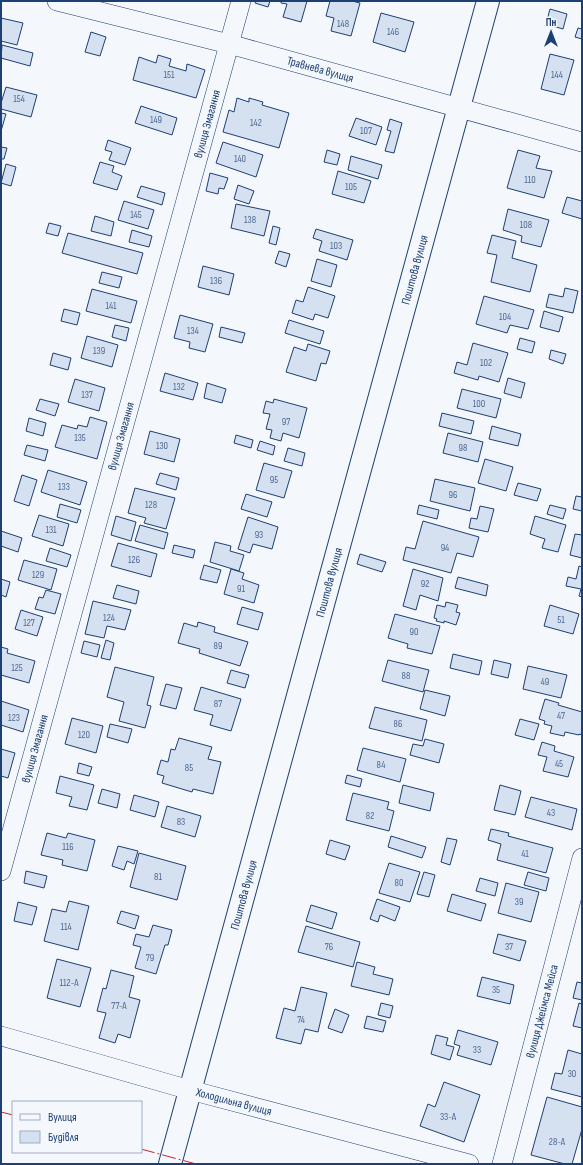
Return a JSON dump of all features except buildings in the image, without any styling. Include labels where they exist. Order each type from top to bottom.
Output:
[{"type":"street","name":"Травнева вулиця","points":[[57,1],[229,44],[582,142]]},
{"type":"street","name":"вулиця Змагання","points":[[1,871],[241,1]]},
{"type":"street","name":"Поштова вулиця","points":[[170,1164],[488,1]]},
{"type":"street","name":"вулиця Джеймса Мейса","points":[[502,1164],[582,858]]},
{"type":"street","name":"Холодильна вулиця","points":[[1,1036],[190,1090],[469,1164]]},
{"type":"power","points":[[1,1112],[12,1115]]},
{"type":"power","points":[[142,1149],[196,1164]]}]
